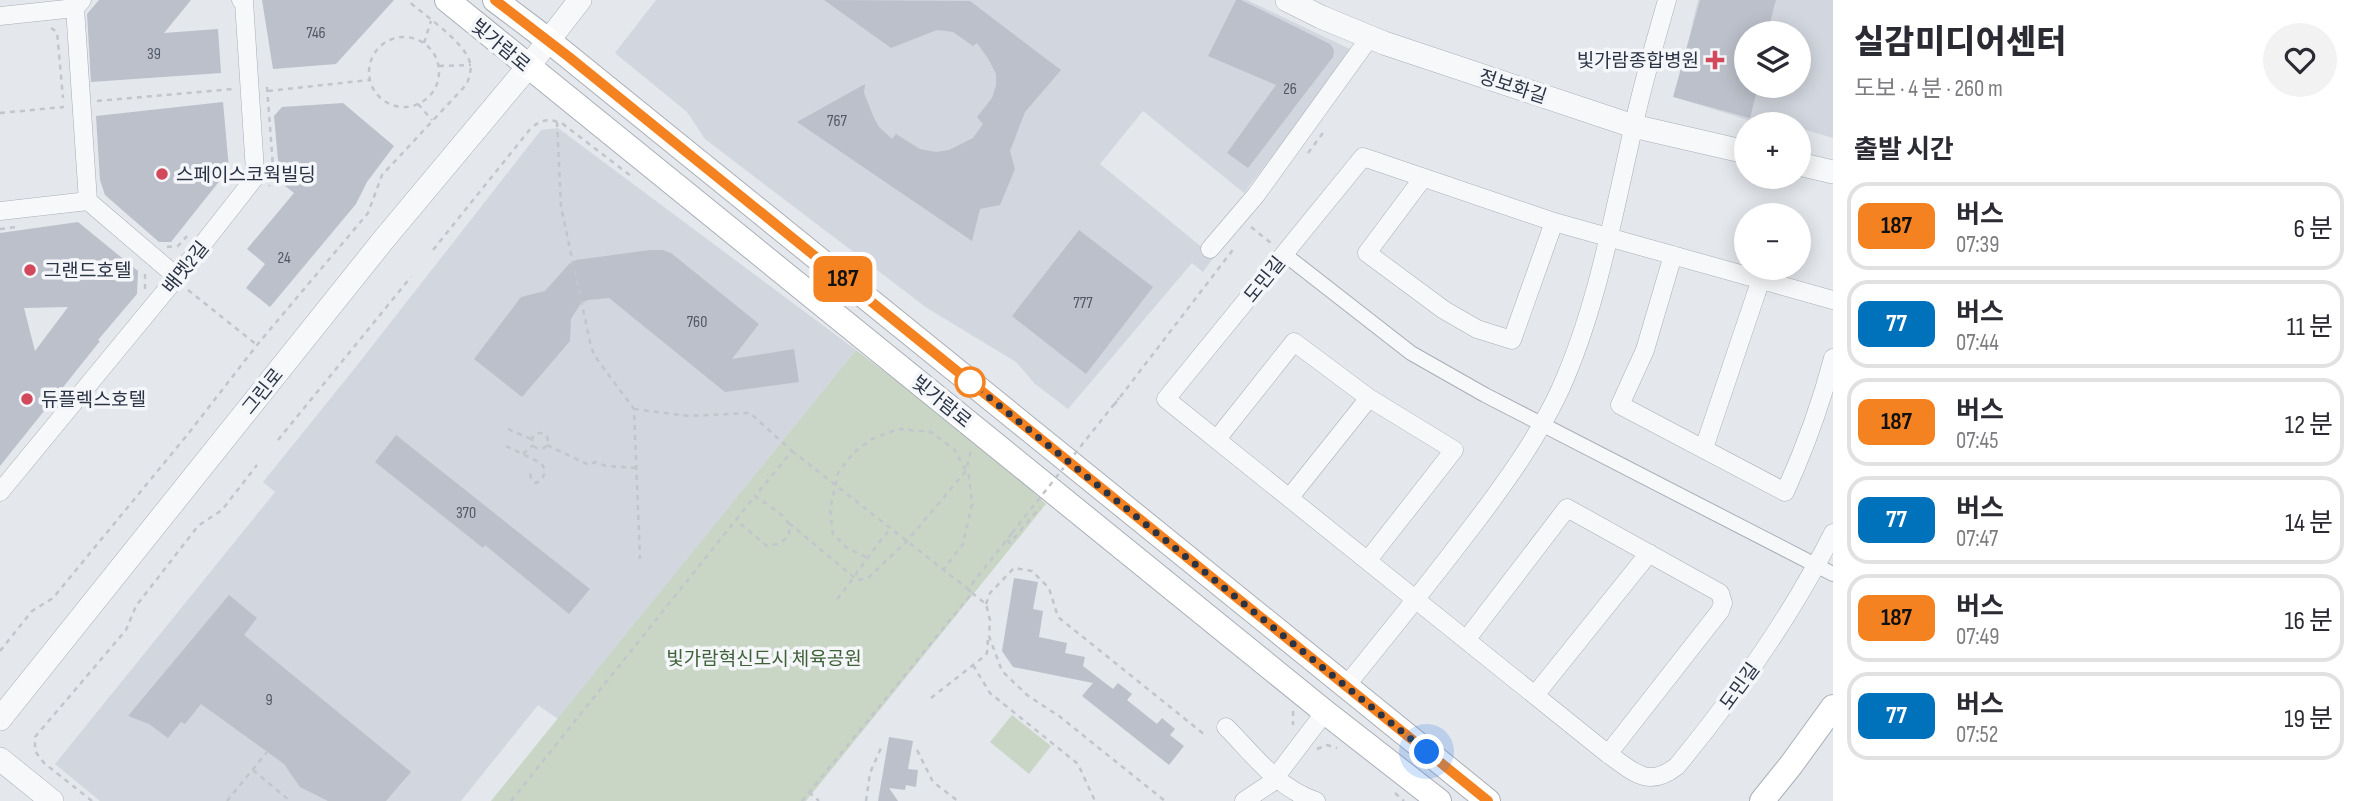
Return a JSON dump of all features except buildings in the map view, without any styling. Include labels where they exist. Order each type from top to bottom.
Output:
[{"type":"main road","name":"빛가람로","points":[[447,0],[1438,801]]},
{"type":"main road","name":"빛가람로","points":[[495,0],[548,40],[1488,801]]},
{"type":"main road","points":[[1762,801],[1833,707]]},
{"type":"street","name":"배멧2길","points":[[0,492],[181,282],[253,180],[255,171],[250,91],[244,2],[241,0]]},
{"type":"street","name":"그린로","points":[[0,719],[385,237],[580,0]]},
{"type":"street","name":"정보화길","points":[[1286,0],[1370,37],[1633,126],[1734,149]]},
{"type":"street","points":[[1345,687],[1416,600],[1498,492],[1559,391],[1574,357],[1610,238],[1633,126],[1667,0]]},
{"type":"street","points":[[0,16],[78,4],[88,201],[181,282]]},
{"type":"street","points":[[1210,249],[1256,195],[1370,37]]},
{"type":"street","name":"도민길","points":[[1734,272],[1554,222],[1363,157],[1166,399],[1608,754],[1638,775],[1655,779],[1677,766],[1765,651],[1787,618],[1833,533]]},
{"type":"street","points":[[1811,167],[1833,172]]},
{"type":"street","points":[[1423,178],[1367,253],[1444,310],[1477,329],[1512,341],[1554,222]]},
{"type":"street","points":[[0,211],[88,201]]},
{"type":"street","points":[[1284,254],[1411,353],[1541,424],[1833,575]]},
{"type":"street","points":[[1673,255],[1645,350],[1620,405],[1785,492],[1818,410],[1833,358]]},
{"type":"street","points":[[1704,448],[1761,280]]},
{"type":"street","name":"도민길","points":[[1765,280],[1833,299]]},
{"type":"street","points":[[1217,439],[1294,342],[1369,398],[1454,450],[1368,560]]},
{"type":"street","points":[[1290,497],[1369,398]]},
{"type":"street","points":[[1466,640],[1567,508],[1720,593],[1723,603],[1720,611],[1608,754]]},
{"type":"street","points":[[1535,695],[1649,553]]},
{"type":"street","points":[[1244,801],[1274,778],[1325,712]]},
{"type":"street","points":[[1226,727],[1274,778],[1306,798],[1316,801]]},
{"type":"street","points":[[0,759],[52,801]]},
{"type":"path","points":[[0,651],[32,611],[53,598],[188,434],[257,345],[368,214],[382,176],[467,84],[471,70],[470,59],[461,47],[407,0]]},
{"type":"path","points":[[424,43],[431,21]]},
{"type":"path","points":[[0,113],[64,107],[57,32],[50,27]]},
{"type":"path","points":[[407,36],[424,43],[436,55],[439,66],[436,89],[428,98],[407,107],[384,101],[369,80],[370,60],[376,49],[385,41],[396,37],[407,36]]},
{"type":"path","points":[[439,66],[471,65]]},
{"type":"path","points":[[268,91],[369,80]]},
{"type":"path","points":[[91,102],[233,89]]},
{"type":"path","points":[[418,104],[433,121]]},
{"type":"path","points":[[433,250],[540,120],[557,122],[633,178]]},
{"type":"path","points":[[557,122],[561,207],[590,342],[594,355],[634,409],[640,559]]},
{"type":"path","points":[[1238,216],[1284,254]]},
{"type":"path","points":[[0,229],[24,226]]},
{"type":"path","points":[[158,248],[178,246],[187,235]]},
{"type":"path","points":[[142,298],[146,286],[145,267]]},
{"type":"path","points":[[278,440],[411,277]]},
{"type":"path","points":[[181,282],[257,345]]},
{"type":"path","points":[[968,589],[1119,398]]},
{"type":"path","points":[[634,409],[689,416],[751,413],[792,451],[986,604]]},
{"type":"path","points":[[508,429],[532,439]]},
{"type":"path","points":[[866,557],[847,548],[833,534],[830,510],[838,473],[853,453],[872,439],[898,429],[931,432],[954,449],[969,476],[972,504],[962,544],[943,570]]},
{"type":"path","points":[[542,433],[548,439],[547,445],[539,449],[533,445],[534,435],[542,433]]},
{"type":"path","points":[[755,496],[857,580],[868,578],[907,541],[966,471],[972,444]]},
{"type":"path","points":[[523,454],[533,445]]},
{"type":"path","points":[[547,445],[589,465],[595,462],[606,466],[636,468]]},
{"type":"path","points":[[506,446],[541,463],[544,475],[536,483],[531,479],[530,470]]},
{"type":"path","points":[[511,801],[792,451]]},
{"type":"path","points":[[92,801],[44,763],[35,751],[35,737],[126,630],[136,606],[198,526],[222,510],[257,465]]},
{"type":"path","points":[[1006,540],[1010,543],[1040,508],[1031,498]]},
{"type":"path","points":[[736,520],[767,546],[778,545],[786,540],[789,531],[787,521]]},
{"type":"path","points":[[837,599],[855,578],[866,557],[891,528]]},
{"type":"path","points":[[931,698],[987,653],[989,620],[986,604],[990,593],[1014,568],[1032,571],[1049,588],[1058,617],[1205,735]]},
{"type":"path","points":[[802,801],[972,593]]},
{"type":"path","points":[[989,636],[1002,671],[1014,684],[1076,729],[1165,801]]},
{"type":"path","points":[[973,665],[990,693],[1077,764],[1095,801]]},
{"type":"path","points":[[1292,708],[1292,728]]},
{"type":"path","points":[[866,801],[870,773],[881,748]]},
{"type":"path","points":[[917,750],[933,782],[958,801]]},
{"type":"path","points":[[227,801],[267,752]]},
{"type":"path","points":[[253,770],[290,801]]},
{"type":"path","points":[[809,792],[820,801]]},
{"type":"shaded area","points":[[656,0],[1247,0],[1352,50],[1244,193],[1143,111],[1100,164],[1214,257],[1203,272],[1192,263],[1068,409],[1035,384],[1016,362],[927,308],[705,139],[687,112],[615,53]]},
{"type":"shaded area","name":"빛가람종합병원","points":[[1698,0],[1833,0],[1833,138],[1811,132],[1811,112],[1734,112],[1734,116],[1681,99],[1676,93]]},
{"type":"shaded area","points":[[558,128],[856,350],[558,719],[538,705],[461,801],[100,801],[55,764],[275,492],[263,482],[541,130]]},
{"type":"green space","name":"빛가람혁신도시 체육공원","points":[[856,350],[987,450],[1046,504],[806,801],[491,801]]},
{"type":"green space","points":[[1012,715],[1051,746],[1029,774],[990,742]]},
{"type":"bus line","name":"187","points":[[495,0],[548,40],[1488,801]]},
{"type":"place","name":"빛가람종합병원","points":[[1715,60]]},
{"type":"place","name":"스페이스코웍빌딩","points":[[162,174]]},
{"type":"place","name":"그랜드호텔","points":[[30,270]]},
{"type":"place","name":"듀플렉스호텔","points":[[27,399]]},
{"type":"route","points":[[970,382],[1427,752]]}]
